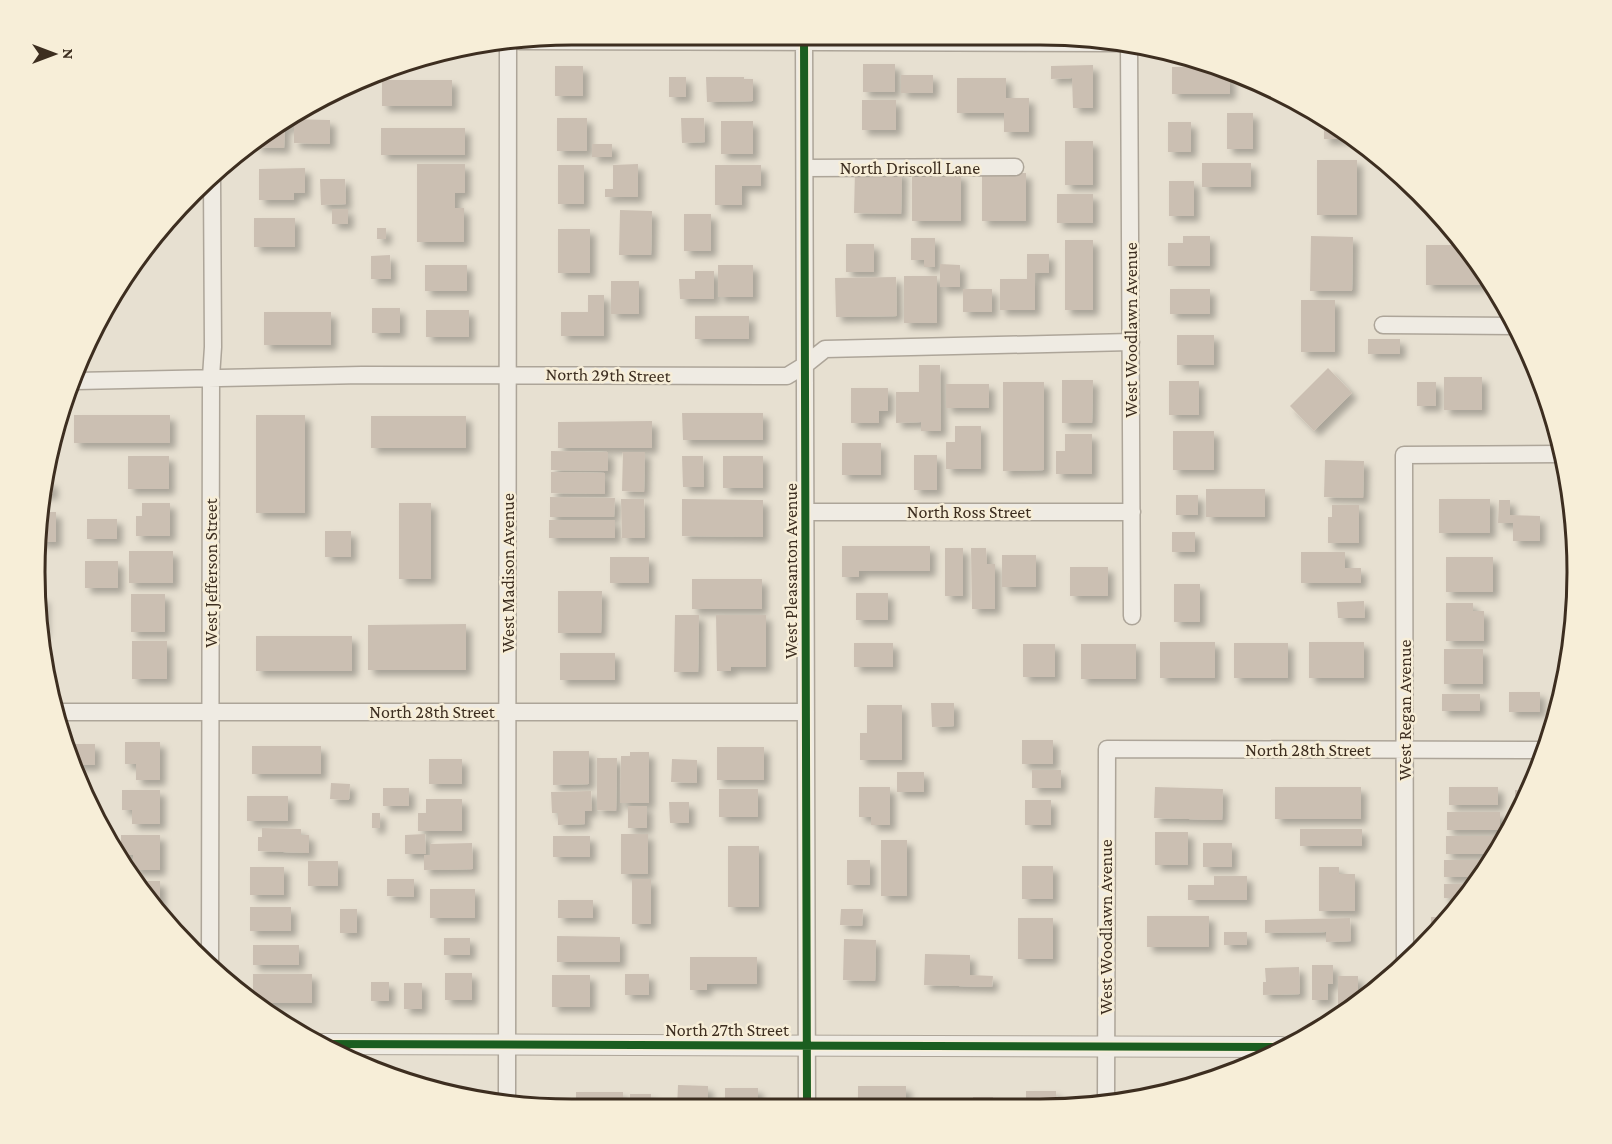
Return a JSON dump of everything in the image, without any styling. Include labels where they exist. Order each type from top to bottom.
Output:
[{"type":"street","name":"West Pleasanton Avenue","points":[[804,45],[807,1099]]},
{"type":"street","name":"West Madison Avenue","points":[[507,1094],[508,49]]},
{"type":"street","name":"West Woodlawn Avenue","points":[[1129,53],[1132,616]]},
{"type":"street","name":"North Driscoll Lane","points":[[805,168],[1015,167]]},
{"type":"street","name":"West Jefferson Street","points":[[210,955],[212,187]]},
{"type":"street","points":[[1383,325],[1506,326]]},
{"type":"street","name":"North 29th Street","points":[[81,381],[508,374],[787,376],[805,365],[825,348],[1131,342]]},
{"type":"street","name":"West Regan Avenue","points":[[1405,952],[1404,455],[1553,454]]},
{"type":"street","name":"North Ross Street","points":[[806,512],[1132,512]]},
{"type":"street","name":"North 28th Street","points":[[64,712],[806,712]]},
{"type":"street","name":"West Woodlawn Avenue","points":[[1106,1094],[1107,749]]},
{"type":"street","name":"North 28th Street","points":[[1107,749],[1536,750]]},
{"type":"street","name":"North 27th Street","points":[[337,1044],[1269,1047]]},
{"type":"building","points":[[863,64],[895,64],[895,92],[863,92]]},
{"type":"building","points":[[1093,65],[1093,108],[1073,108],[1072,78],[1051,79],[1051,66]]},
{"type":"building","points":[[555,66],[583,66],[583,96],[555,96]]},
{"type":"building","points":[[1172,67],[1189,67],[1230,81],[1230,94],[1172,94]]},
{"type":"building","points":[[901,75],[933,75],[933,93],[901,93]]},
{"type":"building","points":[[669,77],[686,77],[686,97],[669,97]]},
{"type":"building","points":[[706,77],[753,79],[753,101],[707,102]]},
{"type":"building","points":[[957,78],[1006,78],[1006,98],[1029,98],[1029,132],[1004,132],[1004,113],[957,113]]},
{"type":"building","points":[[452,80],[452,106],[382,106],[382,81]]},
{"type":"building","points":[[862,100],[896,100],[896,130],[862,130]]},
{"type":"building","points":[[1227,113],[1253,113],[1253,149],[1227,149]]},
{"type":"building","points":[[557,118],[587,118],[587,151],[557,151]]},
{"type":"building","points":[[681,118],[704,118],[705,142],[682,143]]},
{"type":"building","points":[[303,119],[330,120],[330,144],[294,143],[294,126],[292,126]]},
{"type":"building","points":[[721,121],[753,121],[753,154],[721,154]]},
{"type":"building","points":[[1168,122],[1191,122],[1191,152],[1168,152]]},
{"type":"building","points":[[381,128],[465,128],[465,155],[381,155]]},
{"type":"building","points":[[1324,128],[1340,139],[1324,139]]},
{"type":"building","points":[[285,130],[284,148],[261,147]]},
{"type":"building","points":[[1065,141],[1093,141],[1093,185],[1065,185]]},
{"type":"building","points":[[592,144],[612,144],[612,157],[592,157]]},
{"type":"building","points":[[1317,160],[1357,160],[1357,215],[1317,215]]},
{"type":"building","points":[[1202,163],[1251,163],[1251,187],[1202,187]]},
{"type":"building","points":[[417,164],[465,164],[465,193],[455,193],[455,208],[464,208],[464,242],[417,242]]},
{"type":"building","points":[[638,164],[638,197],[605,197],[605,189],[613,189],[613,165]]},
{"type":"building","points":[[558,165],[584,165],[584,204],[558,204]]},
{"type":"building","points":[[715,165],[761,165],[761,186],[742,186],[742,205],[715,205]]},
{"type":"building","points":[[305,168],[305,193],[294,193],[294,200],[259,200],[259,169]]},
{"type":"building","points":[[855,170],[902,171],[901,214],[854,213]]},
{"type":"building","points":[[982,173],[1026,173],[1026,221],[982,221]]},
{"type":"building","points":[[912,174],[961,174],[961,221],[912,221]]},
{"type":"building","points":[[320,179],[345,179],[346,204],[321,205]]},
{"type":"building","points":[[1169,181],[1194,181],[1194,216],[1169,216]]},
{"type":"building","points":[[1057,194],[1093,194],[1093,223],[1057,223]]},
{"type":"building","points":[[332,209],[348,209],[348,224],[332,224]]},
{"type":"building","points":[[620,210],[652,211],[651,255],[619,255]]},
{"type":"building","points":[[684,214],[711,214],[711,251],[684,251]]},
{"type":"building","points":[[254,218],[295,218],[295,247],[254,247]]},
{"type":"building","points":[[377,228],[386,228],[386,239],[377,239]]},
{"type":"building","points":[[558,229],[590,229],[590,273],[558,273]]},
{"type":"building","points":[[1183,236],[1210,236],[1210,266],[1168,266],[1168,243],[1183,243]]},
{"type":"building","points":[[1311,236],[1353,237],[1352,291],[1310,291]]},
{"type":"building","points":[[911,238],[935,238],[935,267],[924,267],[924,260],[911,260]]},
{"type":"building","points":[[1065,240],[1093,240],[1093,310],[1065,310]]},
{"type":"building","points":[[846,244],[874,244],[874,272],[846,272]]},
{"type":"building","points":[[1426,245],[1453,245],[1482,285],[1426,285]]},
{"type":"building","points":[[1027,254],[1049,254],[1049,273],[1035,273],[1035,310],[1000,310],[1000,279],[1027,279]]},
{"type":"building","points":[[390,255],[391,279],[371,279],[371,256]]},
{"type":"building","points":[[940,264],[960,265],[960,287],[940,287]]},
{"type":"building","points":[[425,265],[467,265],[467,291],[425,291]]},
{"type":"building","points":[[718,265],[753,265],[753,297],[718,297]]},
{"type":"building","points":[[695,271],[714,271],[714,299],[680,299],[679,279],[695,279]]},
{"type":"building","points":[[904,276],[937,276],[937,323],[904,323]]},
{"type":"building","points":[[896,277],[897,316],[836,317],[835,278]]},
{"type":"building","points":[[611,281],[639,281],[639,314],[611,314]]},
{"type":"building","points":[[963,289],[992,289],[992,312],[963,312]]},
{"type":"building","points":[[1170,289],[1210,289],[1210,314],[1170,314]]},
{"type":"building","points":[[588,295],[604,295],[604,336],[561,336],[561,312],[588,312]]},
{"type":"building","points":[[1301,300],[1335,300],[1335,352],[1301,352]]},
{"type":"building","points":[[372,308],[400,308],[400,333],[372,333]]},
{"type":"building","points":[[426,310],[469,310],[469,337],[426,337]]},
{"type":"building","points":[[264,312],[331,312],[331,345],[264,345]]},
{"type":"building","points":[[695,316],[749,316],[749,339],[695,339]]},
{"type":"building","points":[[1177,335],[1214,335],[1214,365],[1177,365]]},
{"type":"building","points":[[1368,339],[1400,339],[1400,354],[1368,354]]},
{"type":"building","points":[[919,365],[940,365],[941,431],[921,431],[921,422],[896,423],[896,392],[919,392]]},
{"type":"building","points":[[1328,368],[1352,393],[1314,431],[1290,406]]},
{"type":"building","points":[[1444,377],[1482,377],[1482,410],[1444,410]]},
{"type":"building","points":[[1062,380],[1093,380],[1092,423],[1062,423]]},
{"type":"building","points":[[1169,381],[1199,381],[1199,415],[1169,415]]},
{"type":"building","points":[[1003,382],[1044,382],[1044,470],[1003,471]]},
{"type":"building","points":[[1417,382],[1436,382],[1436,406],[1417,406]]},
{"type":"building","points":[[946,384],[989,384],[989,408],[946,408]]},
{"type":"building","points":[[851,388],[888,388],[888,411],[879,411],[879,423],[851,423]]},
{"type":"building","points":[[682,413],[763,413],[763,440],[683,440]]},
{"type":"building","points":[[74,415],[170,415],[170,443],[74,443]]},
{"type":"building","points":[[256,415],[305,415],[305,513],[256,513]]},
{"type":"building","points":[[371,416],[466,416],[466,448],[371,448]]},
{"type":"building","points":[[652,421],[652,448],[558,448],[558,422]]},
{"type":"building","points":[[955,426],[981,426],[981,469],[946,469],[946,442],[955,442]]},
{"type":"building","points":[[1173,431],[1214,431],[1214,470],[1173,470]]},
{"type":"building","points":[[1065,434],[1092,434],[1092,474],[1056,474],[1056,451],[1065,451]]},
{"type":"building","points":[[842,443],[881,443],[881,475],[842,475]]},
{"type":"building","points":[[551,451],[608,452],[608,471],[551,470]]},
{"type":"building","points":[[623,452],[645,452],[644,492],[622,491]]},
{"type":"building","points":[[914,455],[937,455],[937,490],[914,490]]},
{"type":"building","points":[[128,456],[169,456],[169,489],[128,489]]},
{"type":"building","points":[[682,456],[703,456],[704,487],[683,487]]},
{"type":"building","points":[[723,456],[763,456],[763,488],[723,488]]},
{"type":"building","points":[[1325,460],[1364,461],[1363,498],[1324,497]]},
{"type":"building","points":[[551,472],[605,473],[605,494],[551,493]]},
{"type":"building","points":[[1206,489],[1265,489],[1265,517],[1206,517]]},
{"type":"building","points":[[1176,495],[1198,495],[1198,515],[1176,515]]},
{"type":"building","points":[[550,497],[615,498],[614,517],[550,517]]},
{"type":"building","points":[[621,499],[644,499],[645,538],[622,538]]},
{"type":"building","points":[[682,499],[763,500],[763,537],[682,536]]},
{"type":"building","points":[[1439,499],[1490,499],[1490,533],[1439,533]]},
{"type":"building","points":[[1499,500],[1510,500],[1510,515],[1540,516],[1540,541],[1513,541],[1513,523],[1498,523]]},
{"type":"building","points":[[142,503],[170,503],[170,536],[136,536],[136,516],[142,516]]},
{"type":"building","points":[[399,503],[431,503],[431,579],[399,579]]},
{"type":"building","points":[[1332,505],[1359,505],[1359,543],[1328,543],[1328,517],[1332,517]]},
{"type":"building","points":[[49,512],[56,512],[56,542],[46,542]]},
{"type":"building","points":[[87,519],[117,519],[117,539],[87,539]]},
{"type":"building","points":[[549,520],[615,520],[615,538],[549,538]]},
{"type":"building","points":[[325,531],[351,531],[351,557],[325,557]]},
{"type":"building","points":[[1172,532],[1195,532],[1195,552],[1172,552]]},
{"type":"building","points":[[842,546],[930,546],[930,571],[859,571],[859,577],[842,577]]},
{"type":"building","points":[[945,548],[963,548],[963,596],[945,596]]},
{"type":"building","points":[[971,548],[986,548],[987,564],[995,564],[995,609],[972,609]]},
{"type":"building","points":[[129,551],[173,551],[173,583],[129,583]]},
{"type":"building","points":[[1301,552],[1345,552],[1345,568],[1361,568],[1361,583],[1301,583]]},
{"type":"building","points":[[1002,555],[1036,555],[1036,587],[1002,587]]},
{"type":"building","points":[[610,557],[649,557],[649,583],[610,583]]},
{"type":"building","points":[[1446,557],[1493,557],[1493,592],[1446,592]]},
{"type":"building","points":[[85,561],[118,561],[118,588],[85,588]]},
{"type":"building","points":[[1070,567],[1108,567],[1108,596],[1070,596]]},
{"type":"building","points":[[692,579],[762,579],[762,609],[692,609]]},
{"type":"building","points":[[1174,584],[1200,584],[1200,622],[1174,622]]},
{"type":"building","points":[[558,591],[602,591],[601,633],[558,633]]},
{"type":"building","points":[[856,593],[888,593],[888,620],[856,620]]},
{"type":"building","points":[[131,594],[165,594],[165,632],[131,632]]},
{"type":"building","points":[[1364,601],[1365,618],[1338,618],[1337,602]]},
{"type":"building","points":[[1446,603],[1473,603],[1473,611],[1484,611],[1484,641],[1446,641]]},
{"type":"building","points":[[675,615],[699,615],[698,672],[674,672]]},
{"type":"building","points":[[716,615],[766,615],[766,667],[731,667],[731,671],[717,671]]},
{"type":"building","points":[[466,624],[466,670],[368,670],[368,625]]},
{"type":"building","points":[[256,636],[352,636],[352,671],[256,671]]},
{"type":"building","points":[[132,641],[167,641],[167,679],[132,679]]},
{"type":"building","points":[[1160,642],[1215,642],[1215,678],[1160,678]]},
{"type":"building","points":[[1309,642],[1364,642],[1364,678],[1309,678]]},
{"type":"building","points":[[854,643],[893,643],[893,667],[854,667]]},
{"type":"building","points":[[1234,643],[1288,643],[1288,678],[1234,678]]},
{"type":"building","points":[[1023,644],[1055,644],[1055,677],[1023,677]]},
{"type":"building","points":[[1081,644],[1136,644],[1136,679],[1081,679]]},
{"type":"building","points":[[1444,649],[1483,649],[1483,684],[1444,684]]},
{"type":"building","points":[[560,653],[615,653],[615,680],[560,680]]},
{"type":"building","points":[[1509,692],[1540,692],[1540,712],[1509,712]]},
{"type":"building","points":[[1442,694],[1480,694],[1480,711],[1442,711]]},
{"type":"building","points":[[931,703],[954,703],[954,726],[932,727]]},
{"type":"building","points":[[867,705],[902,705],[902,760],[860,760],[860,733],[867,733]]},
{"type":"building","points":[[1022,740],[1053,740],[1053,764],[1022,764]]},
{"type":"building","points":[[125,742],[160,742],[160,780],[136,780],[136,764],[125,764]]},
{"type":"building","points":[[75,744],[95,744],[95,765],[82,765]]},
{"type":"building","points":[[252,746],[321,746],[321,774],[252,774]]},
{"type":"building","points":[[717,747],[764,747],[764,780],[717,780]]},
{"type":"building","points":[[553,751],[589,751],[589,784],[553,785]]},
{"type":"building","points":[[630,752],[649,752],[649,803],[620,803],[621,756],[630,756]]},
{"type":"building","points":[[597,758],[617,758],[616,811],[597,810]]},
{"type":"building","points":[[429,759],[462,759],[462,784],[429,784]]},
{"type":"building","points":[[672,759],[697,760],[697,783],[671,782]]},
{"type":"building","points":[[1032,770],[1061,770],[1061,788],[1032,788]]},
{"type":"building","points":[[897,772],[924,772],[924,792],[897,792]]},
{"type":"building","points":[[331,783],[350,784],[349,800],[330,799]]},
{"type":"building","points":[[859,787],[890,787],[890,825],[871,825],[871,817],[859,817]]},
{"type":"building","points":[[1155,787],[1223,789],[1222,820],[1154,818]]},
{"type":"building","points":[[1275,787],[1361,787],[1361,819],[1275,819]]},
{"type":"building","points":[[1449,787],[1498,787],[1498,805],[1449,805]]},
{"type":"building","points":[[383,788],[409,788],[409,806],[383,806]]},
{"type":"building","points":[[719,789],[758,789],[758,817],[719,817]]},
{"type":"building","points":[[122,790],[160,790],[160,824],[132,824],[132,810],[122,810]]},
{"type":"building","points":[[1515,790],[1520,790],[1515,801]]},
{"type":"building","points":[[591,791],[592,811],[585,811],[585,824],[558,825],[558,813],[552,813],[551,792]]},
{"type":"building","points":[[247,796],[288,796],[288,821],[247,821]]},
{"type":"building","points":[[426,799],[462,799],[462,831],[418,831],[418,813],[426,813]]},
{"type":"building","points":[[1025,800],[1051,800],[1051,825],[1025,825]]},
{"type":"building","points":[[669,802],[689,802],[689,823],[670,823]]},
{"type":"building","points":[[628,806],[647,806],[647,828],[628,828]]},
{"type":"building","points":[[1447,812],[1500,812],[1499,830],[1447,830]]},
{"type":"building","points":[[372,813],[380,813],[380,828],[372,828]]},
{"type":"building","points":[[262,828],[301,829],[301,835],[309,835],[309,853],[258,851],[258,837],[262,837]]},
{"type":"building","points":[[1300,829],[1362,829],[1362,846],[1300,846]]},
{"type":"building","points":[[1155,832],[1188,832],[1188,865],[1155,865]]},
{"type":"building","points":[[425,834],[426,854],[405,854],[405,835]]},
{"type":"building","points":[[621,834],[648,834],[648,874],[621,874]]},
{"type":"building","points":[[121,835],[160,835],[160,870],[138,870],[133,863],[133,855],[128,855],[121,844]]},
{"type":"building","points":[[553,836],[590,836],[590,857],[553,857]]},
{"type":"building","points":[[1446,836],[1496,836],[1485,854],[1446,854]]},
{"type":"building","points":[[881,840],[907,840],[907,896],[881,896]]},
{"type":"building","points":[[472,843],[473,869],[424,870],[424,855],[430,855],[430,844]]},
{"type":"building","points":[[1203,843],[1232,843],[1232,867],[1203,867]]},
{"type":"building","points":[[728,846],[759,846],[759,907],[728,907]]},
{"type":"building","points":[[847,860],[870,860],[870,885],[847,885]]},
{"type":"building","points":[[1444,860],[1481,860],[1469,877],[1444,877]]},
{"type":"building","points":[[308,861],[338,861],[338,886],[308,886]]},
{"type":"building","points":[[1022,866],[1053,866],[1053,899],[1022,899]]},
{"type":"building","points":[[250,867],[284,867],[284,895],[250,895]]},
{"type":"building","points":[[1319,867],[1339,867],[1339,874],[1355,874],[1355,911],[1319,911]]},
{"type":"building","points":[[1214,876],[1247,876],[1247,900],[1188,900],[1188,885],[1214,885]]},
{"type":"building","points":[[387,879],[414,879],[414,897],[387,896]]},
{"type":"building","points":[[632,879],[651,879],[651,924],[632,924]]},
{"type":"building","points":[[145,881],[160,881],[160,900]]},
{"type":"building","points":[[1444,884],[1464,884],[1454,898],[1444,898]]},
{"type":"building","points":[[430,889],[475,889],[475,918],[430,918]]},
{"type":"building","points":[[558,900],[593,900],[593,918],[558,918]]},
{"type":"building","points":[[250,907],[291,907],[291,931],[250,931]]},
{"type":"building","points":[[340,909],[357,909],[357,933],[340,933]]},
{"type":"building","points":[[841,909],[863,909],[862,926],[840,925]]},
{"type":"building","points":[[1147,916],[1209,916],[1209,947],[1147,947]]},
{"type":"building","points":[[1431,917],[1438,917],[1436,919],[1431,925]]},
{"type":"building","points":[[1018,918],[1053,918],[1053,959],[1018,959]]},
{"type":"building","points":[[1350,918],[1351,941],[1326,942],[1326,932],[1265,933],[1265,920]]},
{"type":"building","points":[[1224,932],[1247,932],[1247,945],[1224,945]]},
{"type":"building","points":[[557,936],[620,937],[620,962],[557,962]]},
{"type":"building","points":[[444,938],[470,938],[470,955],[444,955]]},
{"type":"building","points":[[844,939],[876,940],[875,981],[843,980]]},
{"type":"building","points":[[253,945],[299,945],[299,965],[253,965]]},
{"type":"building","points":[[925,954],[970,955],[970,975],[993,976],[992,987],[924,985]]},
{"type":"building","points":[[690,957],[757,957],[757,984],[707,984],[707,990],[690,990]]},
{"type":"building","points":[[1312,965],[1333,965],[1333,984],[1328,984],[1328,1000],[1312,1000]]},
{"type":"building","points":[[1299,967],[1300,994],[1263,995],[1263,982],[1266,982],[1265,968]]},
{"type":"building","points":[[445,973],[472,973],[472,1000],[445,1000]]},
{"type":"building","points":[[253,974],[312,974],[312,1003],[269,1003],[253,991]]},
{"type":"building","points":[[625,974],[649,974],[649,995],[625,995]]},
{"type":"building","points":[[552,975],[590,975],[590,1007],[552,1007]]},
{"type":"building","points":[[1338,976],[1358,976],[1358,992],[1338,1005]]},
{"type":"building","points":[[371,982],[389,982],[389,1001],[371,1001]]},
{"type":"building","points":[[404,983],[422,983],[422,1009],[404,1009]]},
{"type":"building","points":[[678,1085],[708,1086],[708,1099],[677,1099]]},
{"type":"building","points":[[858,1086],[906,1086],[906,1099],[858,1099]]},
{"type":"building","points":[[725,1088],[758,1088],[758,1099],[725,1099]]},
{"type":"building","points":[[1026,1091],[1056,1091],[1056,1099],[1026,1099]]},
{"type":"building","points":[[576,1092],[623,1092],[623,1099],[576,1099]]},
{"type":"building","points":[[630,1094],[651,1094],[651,1099],[630,1099]]},
{"type":"building","points":[[973,1097],[993,1097],[993,1099],[973,1099]]},
{"type":"cycle path","points":[[804,45],[807,1099]]},
{"type":"cycle path","points":[[337,1044],[1269,1047]]}]
